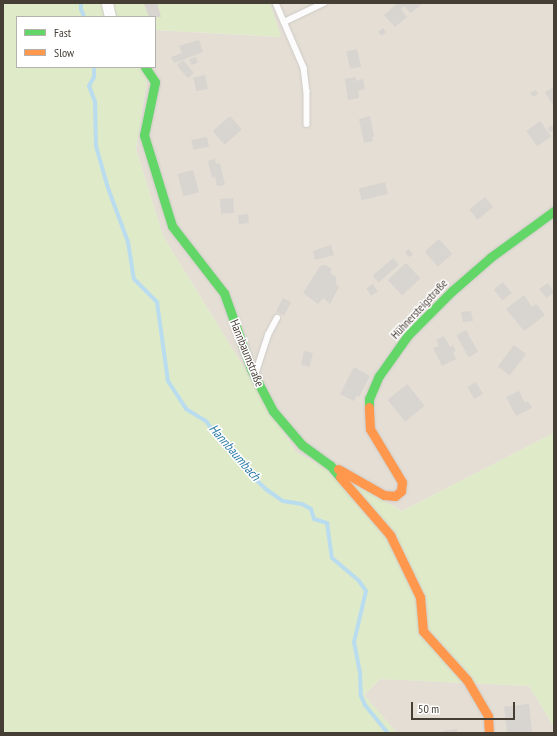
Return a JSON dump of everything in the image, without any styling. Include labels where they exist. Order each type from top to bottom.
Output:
[{"type":"street","points":[[107,3],[110,16]]},
{"type":"street","name":"Hannbaumstraße","points":[[146,68],[156,82],[144,135],[172,226],[224,293],[255,376],[273,411],[302,445],[330,465],[390,535],[420,597],[423,631],[467,680],[488,716],[488,733]]},
{"type":"street","name":"Hühnersteigstraße","points":[[330,465],[384,495],[395,496],[401,491],[402,482],[383,453],[370,429],[368,419],[369,400],[379,376],[408,335],[452,291],[491,257],[554,211]]},
{"type":"lane","points":[[276,3],[304,68],[307,91],[307,124]]},
{"type":"lane","points":[[284,22],[324,3]]},
{"type":"lane","points":[[255,376],[268,335],[278,318]]},
{"type":"shaded area","points":[[270,3],[554,3],[554,433],[402,511],[296,452],[163,236],[136,149],[149,68],[156,68],[156,30],[280,37]]},
{"type":"shaded area","points":[[380,679],[529,686],[554,727],[554,733],[397,733],[364,695]]},
{"type":"green space","points":[[3,3],[270,3],[281,37],[156,30],[156,16],[16,16],[16,68],[149,68],[136,149],[163,236],[296,452],[402,511],[554,433],[554,727],[529,686],[380,679],[364,695],[397,733],[3,733]]},
{"type":"building","points":[[157,3],[161,17],[149,16],[144,4]]},
{"type":"building","points":[[398,3],[423,3],[411,13],[404,6],[401,9],[407,17],[395,27],[384,15]]},
{"type":"building","points":[[383,28],[386,32],[382,36],[378,32]]},
{"type":"building","points":[[199,40],[203,52],[174,63],[171,57],[182,53],[179,46]]},
{"type":"building","points":[[357,49],[361,67],[350,69],[346,51]]},
{"type":"building","points":[[196,57],[198,63],[191,65],[189,59]]},
{"type":"building","points":[[183,60],[194,73],[188,78],[177,65]]},
{"type":"building","points":[[205,75],[208,89],[196,91],[193,77]]},
{"type":"building","points":[[356,77],[356,81],[363,79],[365,89],[358,91],[359,98],[348,100],[345,79]]},
{"type":"building","points":[[554,87],[554,107],[545,92]]},
{"type":"building","points":[[536,90],[538,94],[533,97],[530,93]]},
{"type":"building","points":[[230,116],[242,130],[224,145],[213,131]]},
{"type":"building","points":[[370,116],[374,136],[372,137],[373,141],[364,143],[359,119]]},
{"type":"building","points":[[540,121],[551,136],[537,146],[526,131]]},
{"type":"building","points":[[552,125],[554,130],[550,132],[548,128]]},
{"type":"building","points":[[207,137],[209,147],[193,150],[191,140]]},
{"type":"building","points":[[215,159],[216,164],[220,163],[225,185],[217,186],[215,177],[212,178],[208,161]]},
{"type":"building","points":[[193,170],[199,192],[183,196],[178,174]]},
{"type":"building","points":[[385,182],[388,194],[362,200],[359,189]]},
{"type":"building","points":[[485,197],[493,207],[478,220],[469,210]]},
{"type":"building","points":[[233,198],[234,213],[221,214],[220,199]]},
{"type":"building","points":[[248,214],[249,223],[239,224],[238,215]]},
{"type":"building","points":[[439,239],[452,254],[438,267],[425,251]]},
{"type":"building","points":[[331,245],[334,255],[315,260],[313,251]]},
{"type":"building","points":[[409,249],[413,255],[408,257],[405,252]]},
{"type":"building","points":[[393,258],[399,265],[379,283],[373,276]]},
{"type":"building","points":[[406,263],[420,278],[402,295],[388,280]]},
{"type":"building","points":[[325,265],[332,269],[330,273],[336,277],[336,284],[339,287],[330,304],[323,298],[318,304],[303,293],[320,266]]},
{"type":"building","points":[[503,282],[512,293],[502,300],[494,290]]},
{"type":"building","points":[[548,283],[554,292],[547,298],[539,289]]},
{"type":"building","points":[[373,284],[378,292],[371,296],[366,288]]},
{"type":"building","points":[[524,295],[532,307],[536,304],[545,315],[524,331],[506,309]]},
{"type":"building","points":[[283,298],[291,302],[284,315],[276,311]]},
{"type":"building","points":[[471,311],[473,321],[463,322],[461,312]]},
{"type":"building","points":[[466,330],[478,352],[468,357],[456,335]]},
{"type":"building","points":[[444,336],[450,347],[453,345],[456,351],[453,352],[456,359],[442,366],[433,348],[439,346],[436,340]]},
{"type":"building","points":[[514,345],[526,354],[510,376],[498,367]]},
{"type":"building","points":[[304,351],[313,353],[310,367],[301,365]]},
{"type":"building","points":[[354,367],[370,376],[359,397],[357,395],[354,401],[340,394]]},
{"type":"building","points":[[476,382],[483,394],[474,399],[467,387]]},
{"type":"building","points":[[407,384],[425,406],[405,421],[388,400]]},
{"type":"building","points":[[519,391],[525,403],[528,401],[532,408],[516,416],[506,397]]},
{"type":"building","points":[[529,704],[532,733],[507,733],[504,707]]},
{"type":"building","points":[[457,729],[457,733],[442,733],[442,731]]},
{"type":"waterway","name":"Hannbaumbach","points":[[81,3],[84,16]]},
{"type":"waterway","name":"Hannbaumbach","points":[[94,68],[94,77],[89,86],[95,102],[96,146],[108,188],[128,242],[134,279],[157,302],[168,381],[186,409],[206,421],[223,444],[267,490],[283,501],[302,504],[311,509],[314,519],[327,523],[332,558],[359,581],[366,591],[354,642],[360,672],[361,696],[365,705],[388,733]]},
{"type":"traffic: fast","points":[[146,68],[155,82],[144,135],[172,226],[224,293],[251,369],[273,411],[302,445],[330,465],[340,477]]},
{"type":"traffic: fast","points":[[369,407],[369,399],[379,376],[408,335],[452,291],[491,257],[554,211]]},
{"type":"traffic: slow","points":[[338,469],[384,495],[395,496],[401,491],[402,482],[370,429],[369,407]]},
{"type":"traffic: slow","points":[[340,477],[390,535],[420,597],[423,631],[467,680],[488,716],[489,733]]}]
